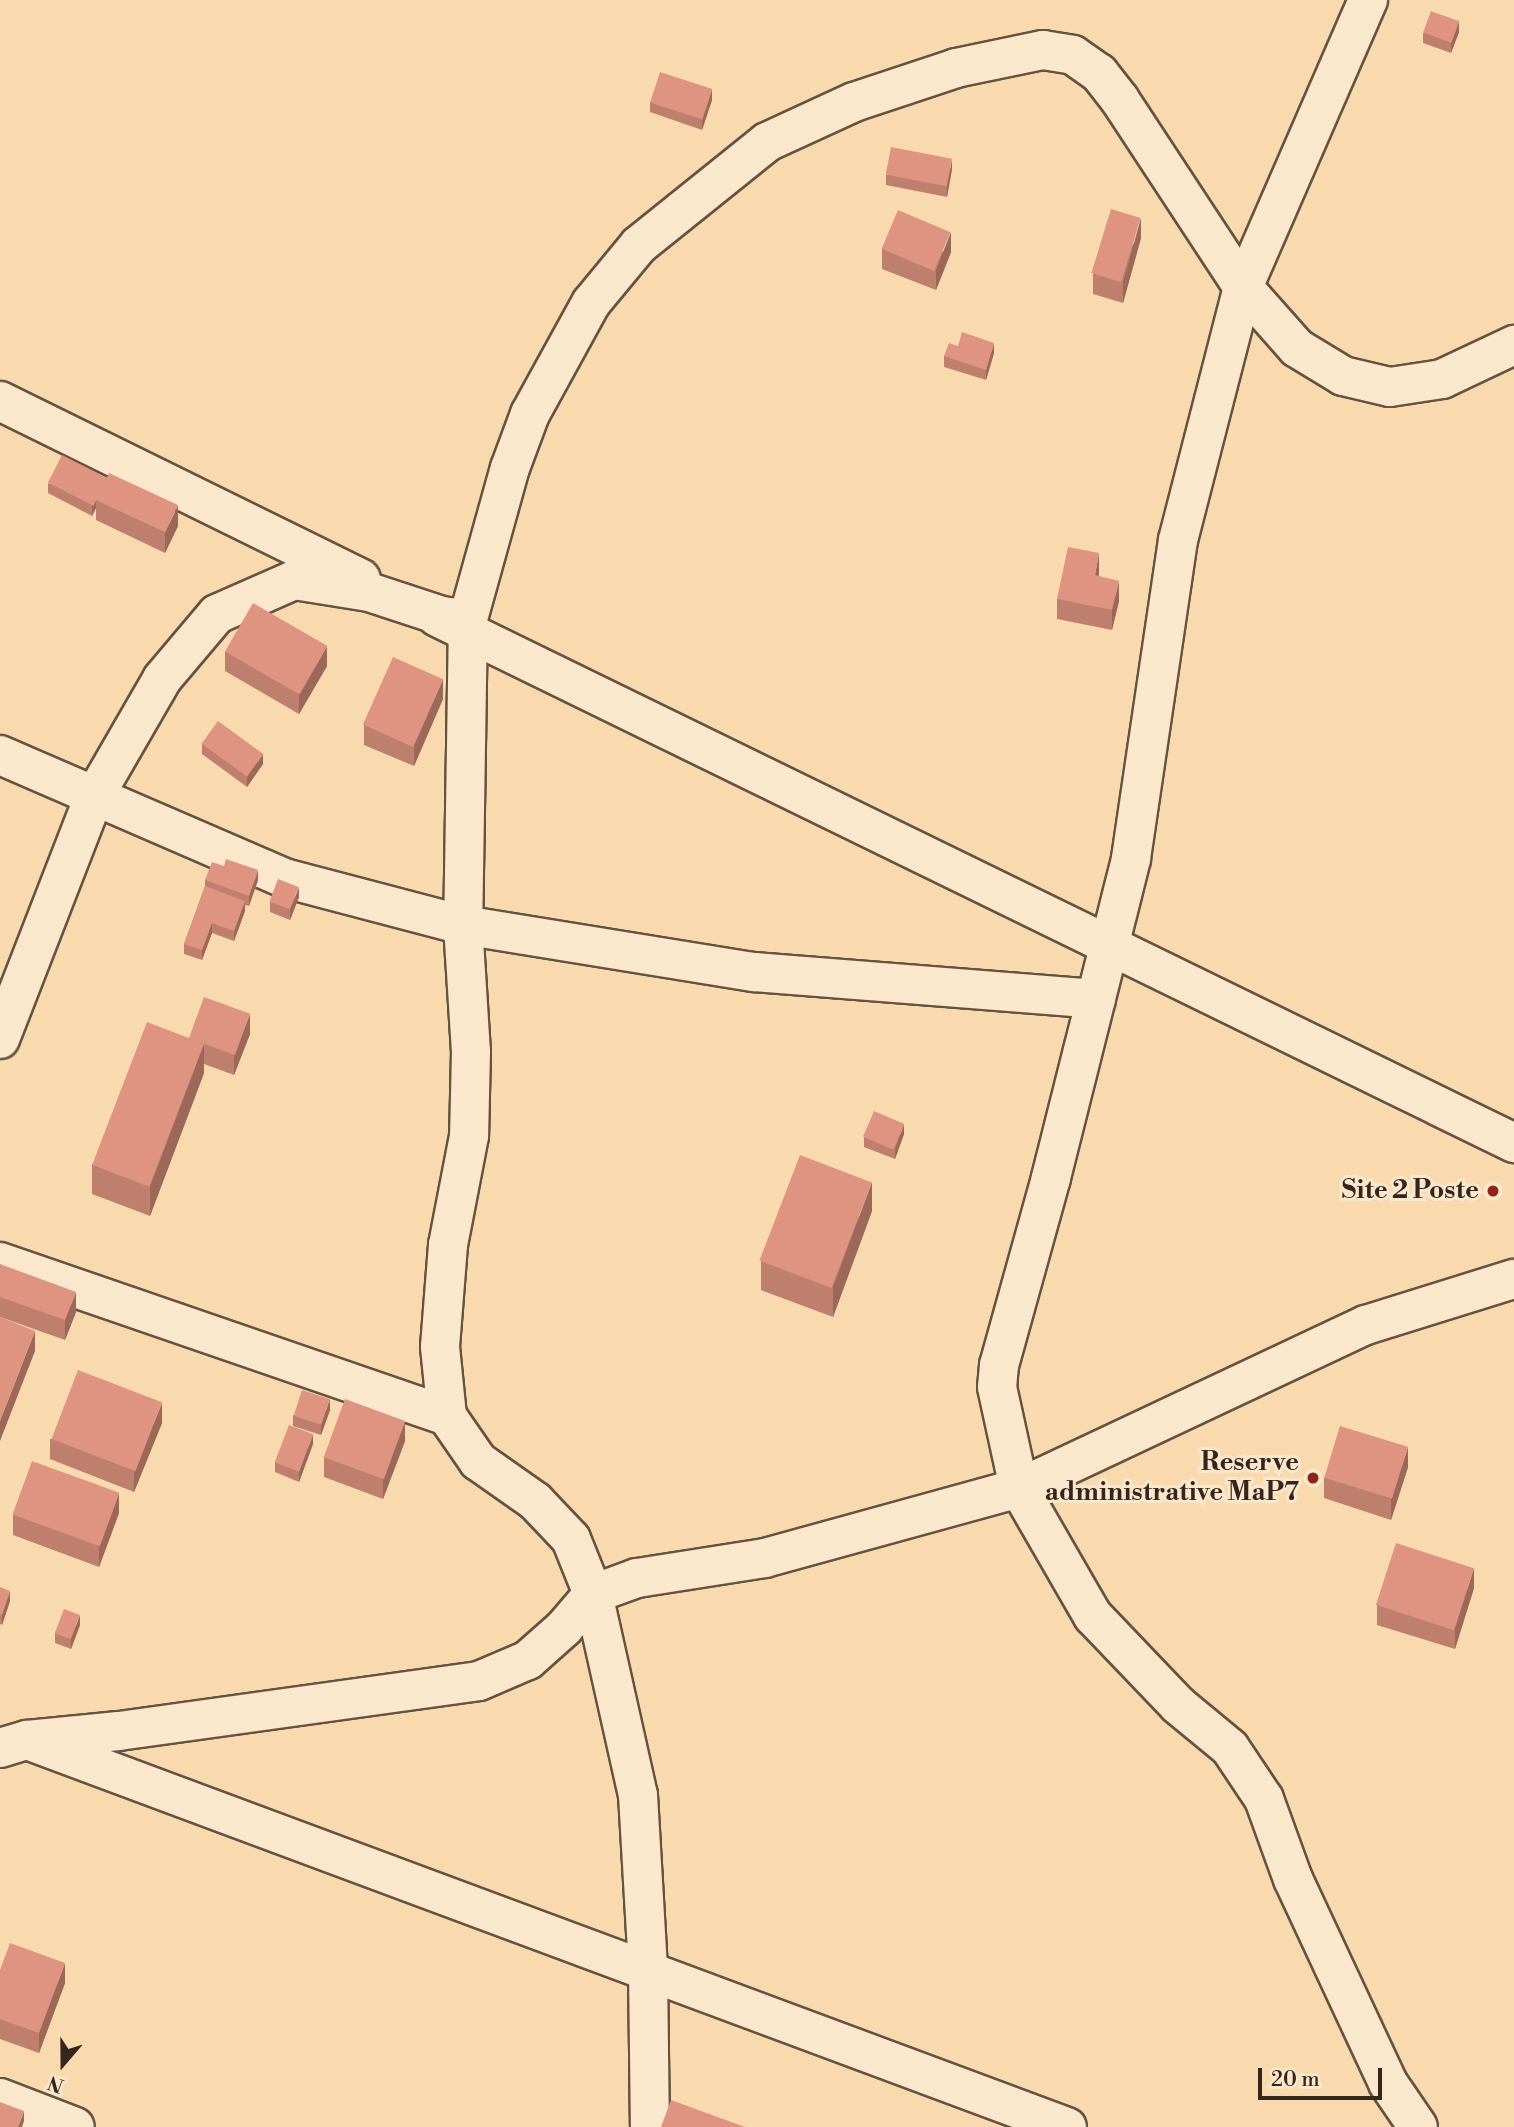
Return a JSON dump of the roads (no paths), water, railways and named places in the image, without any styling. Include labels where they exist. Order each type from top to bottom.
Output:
[{"type":"street","points":[[1368,0],[1243,287],[1178,540],[1131,859],[999,1364],[997,1387],[1019,1488],[1093,1616],[1178,1705],[1230,1748],[1264,1799],[1293,1879],[1388,2083],[1418,2127]]},
{"type":"street","points":[[650,2127],[648,1970],[638,1795],[593,1594],[571,1539],[535,1501],[478,1461],[447,1416],[440,1347],[448,1245],[468,1136],[471,1051],[463,925],[468,625],[510,468],[530,414],[591,303],[639,245],[767,142],[854,102],[956,68],[1007,55],[1044,50],[1073,55],[1099,73],[1120,100],[1243,287],[1297,348],[1343,376],[1390,387],[1442,379],[1514,345]]},
{"type":"street","points":[[6,408],[421,609]]},
{"type":"street","points":[[0,1039],[94,797],[162,679],[217,614],[294,580],[369,592],[468,625],[1109,947],[1514,1143]]},
{"type":"street","points":[[0,755],[284,878],[463,925],[754,972],[1096,999]]},
{"type":"street","points":[[0,1262],[447,1416]]},
{"type":"street","points":[[9,1739],[119,1731],[479,1681],[528,1660],[564,1628],[593,1594],[637,1578],[765,1558],[1019,1488],[1366,1325],[1514,1279]]},
{"type":"street","points":[[9,1739],[648,1970],[1067,2127]]},
{"type":"street","points":[[0,2098],[75,2127]]},
{"type":"place","name":"Site 2 Poste","points":[[1493,1191]]},
{"type":"place","name":"Reserve administrative MaP7","points":[[1313,1478]]}]
